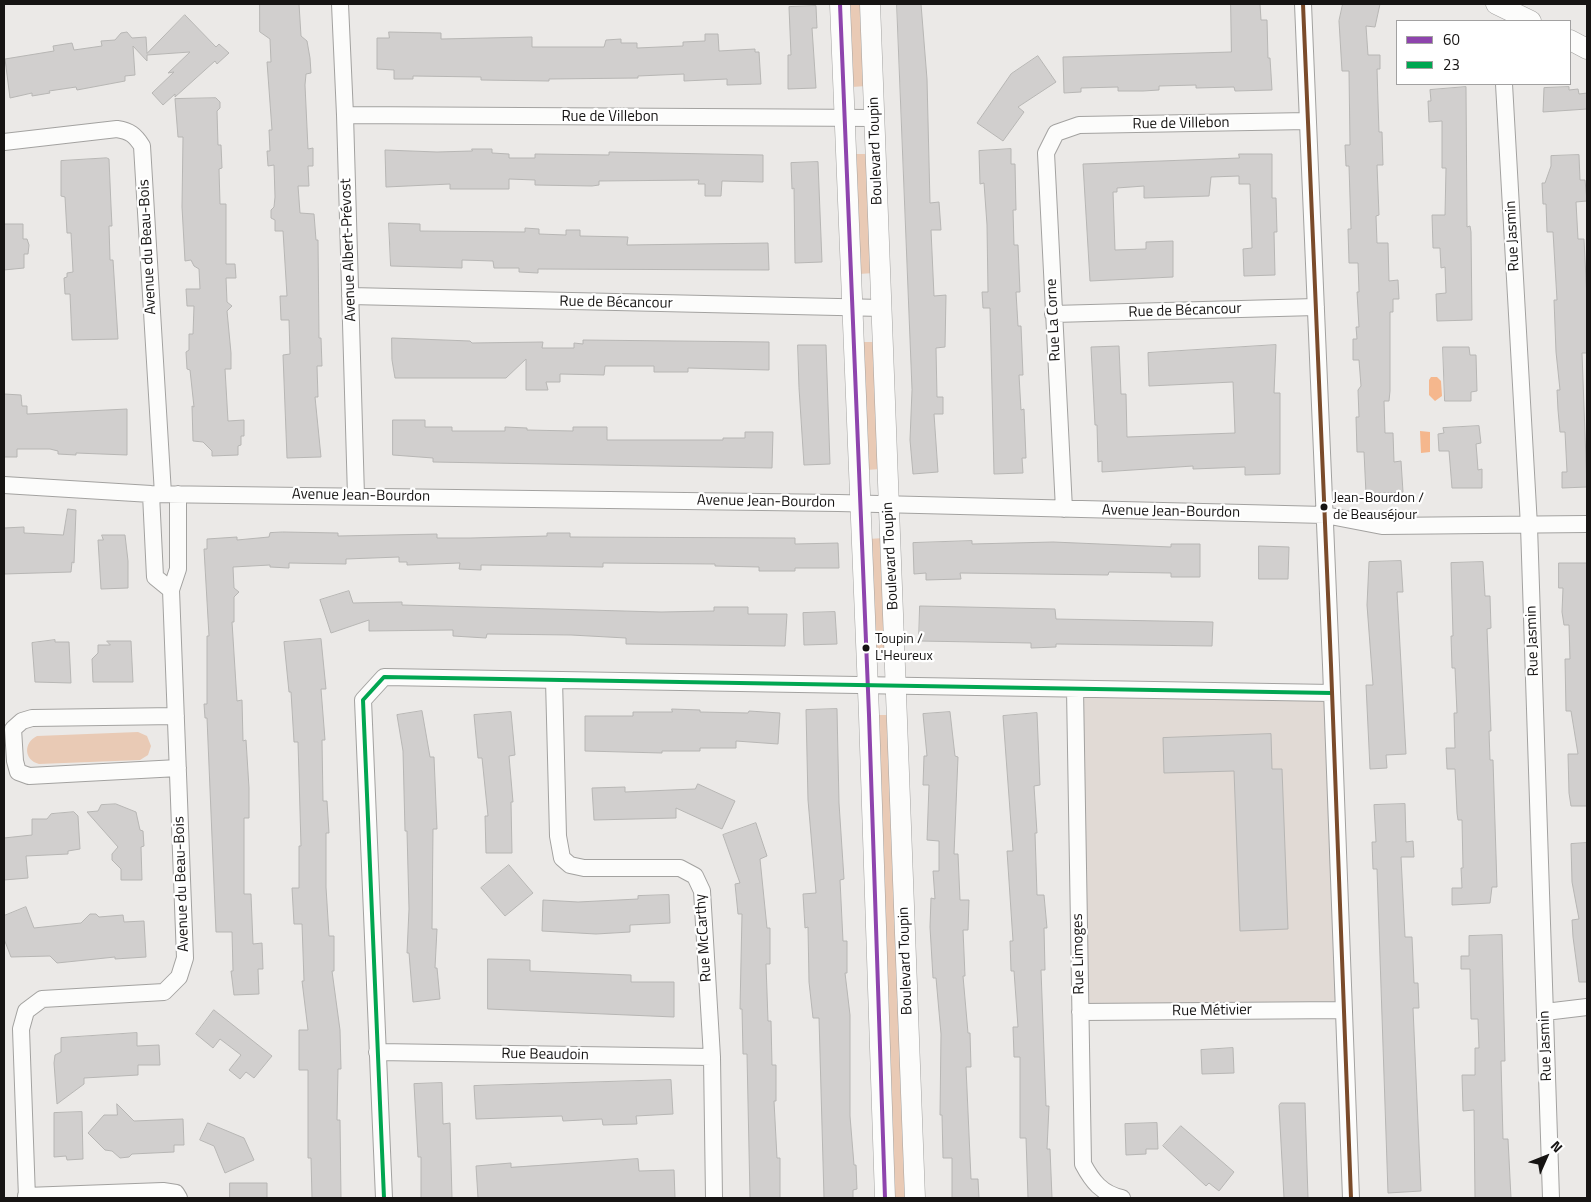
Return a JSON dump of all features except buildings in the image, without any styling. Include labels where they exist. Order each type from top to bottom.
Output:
[{"type":"street","name":"Avenue Albert-Prévost","points":[[340,4],[346,115],[356,496]]},
{"type":"street","name":"Boulevard Toupin","points":[[840,4],[854,308],[885,1198]]},
{"type":"street","name":"Boulevard Toupin","points":[[870,4],[915,1198]]},
{"type":"street","points":[[1303,4],[1351,1198]]},
{"type":"street","points":[[1505,10],[1529,20]]},
{"type":"street","points":[[1571,41],[1587,49]]},
{"type":"street","name":"Rue Jasmin","points":[[1504,85],[1529,526],[1551,1198]]},
{"type":"street","name":"Rue de Villebon","points":[[346,115],[875,118]]},
{"type":"street","name":"Rue de Villebon","points":[[1056,133],[1079,125],[1308,121]]},
{"type":"street","name":"Avenue du Beau-Bois","points":[[4,142],[117,129],[127,130],[136,136],[142,146],[164,494],[178,569],[171,590],[185,958],[180,977],[164,992],[42,999],[26,1011],[21,1029],[27,1197]]},
{"type":"street","name":"Rue La Corne","points":[[1056,133],[1046,153],[1064,509]]},
{"type":"street","name":"Rue de Bécancour","points":[[350,296],[882,308]]},
{"type":"street","name":"Rue de Bécancour","points":[[1053,314],[1316,307]]},
{"type":"street","name":"Avenue Jean-Bourdon","points":[[4,485],[164,494],[860,504],[1325,514],[1382,526],[1587,524]]},
{"type":"street","name":"Avenue du Beau-Bois","points":[[164,494],[156,577],[171,590]]},
{"type":"street","points":[[384,1198],[363,700],[384,678],[896,684],[1332,693]]},
{"type":"street","name":"Rue McCarthy","points":[[554,680],[558,836],[562,858],[570,865],[584,868],[680,868],[695,876],[702,891],[712,1057],[714,1198]]},
{"type":"street","name":"Rue Limoges","points":[[1075,689],[1083,1164],[1093,1182],[1111,1196],[1122,1198]]},
{"type":"street","points":[[176,716],[32,718],[22,721],[13,729],[15,761],[18,772],[29,776],[178,768]]},
{"type":"street","points":[[1545,1012],[1587,1007]]},
{"type":"street","name":"Rue Métivier","points":[[1080,1012],[1344,1010]]},
{"type":"street","name":"Rue Beaudoin","points":[[377,1052],[712,1057]]},
{"type":"street","points":[[27,1197],[164,1191],[176,1193],[179,1198]]},
{"type":"shaded area","points":[[848,4],[864,4],[866,86],[852,87]]},
{"type":"shaded area","points":[[853,154],[869,154],[874,273],[859,274]]},
{"type":"shaded area","points":[[861,342],[877,342],[881,469],[866,470]]},
{"type":"shaded area","points":[[1431,377],[1437,377],[1441,381],[1442,396],[1435,401],[1429,395],[1429,380]]},
{"type":"shaded area","points":[[1420,431],[1430,432],[1430,452],[1421,453]]},
{"type":"shaded area","points":[[884,538],[888,654],[873,655],[868,539]]},
{"type":"shaded area","points":[[1075,689],[1332,693],[1344,1010],[1080,1012]]},
{"type":"shaded area","points":[[875,715],[891,715],[908,1198],[894,1198]]},
{"type":"shaded area","points":[[138,732],[147,736],[151,746],[148,755],[140,760],[39,764],[30,759],[27,751],[29,743],[37,736]]},
{"type":"transit line","name":"60","points":[[840,4],[869,715],[885,1198]]},
{"type":"transit line","points":[[1303,4],[1351,1198]]},
{"type":"transit line","name":"23","points":[[384,1198],[363,700],[384,677],[1332,693]]},
{"type":"place","name":"Jean-Bourdon / de Beauséjour","points":[[1324,507]]},
{"type":"place","name":"Toupin / L'Heureux","points":[[866,648]]}]
